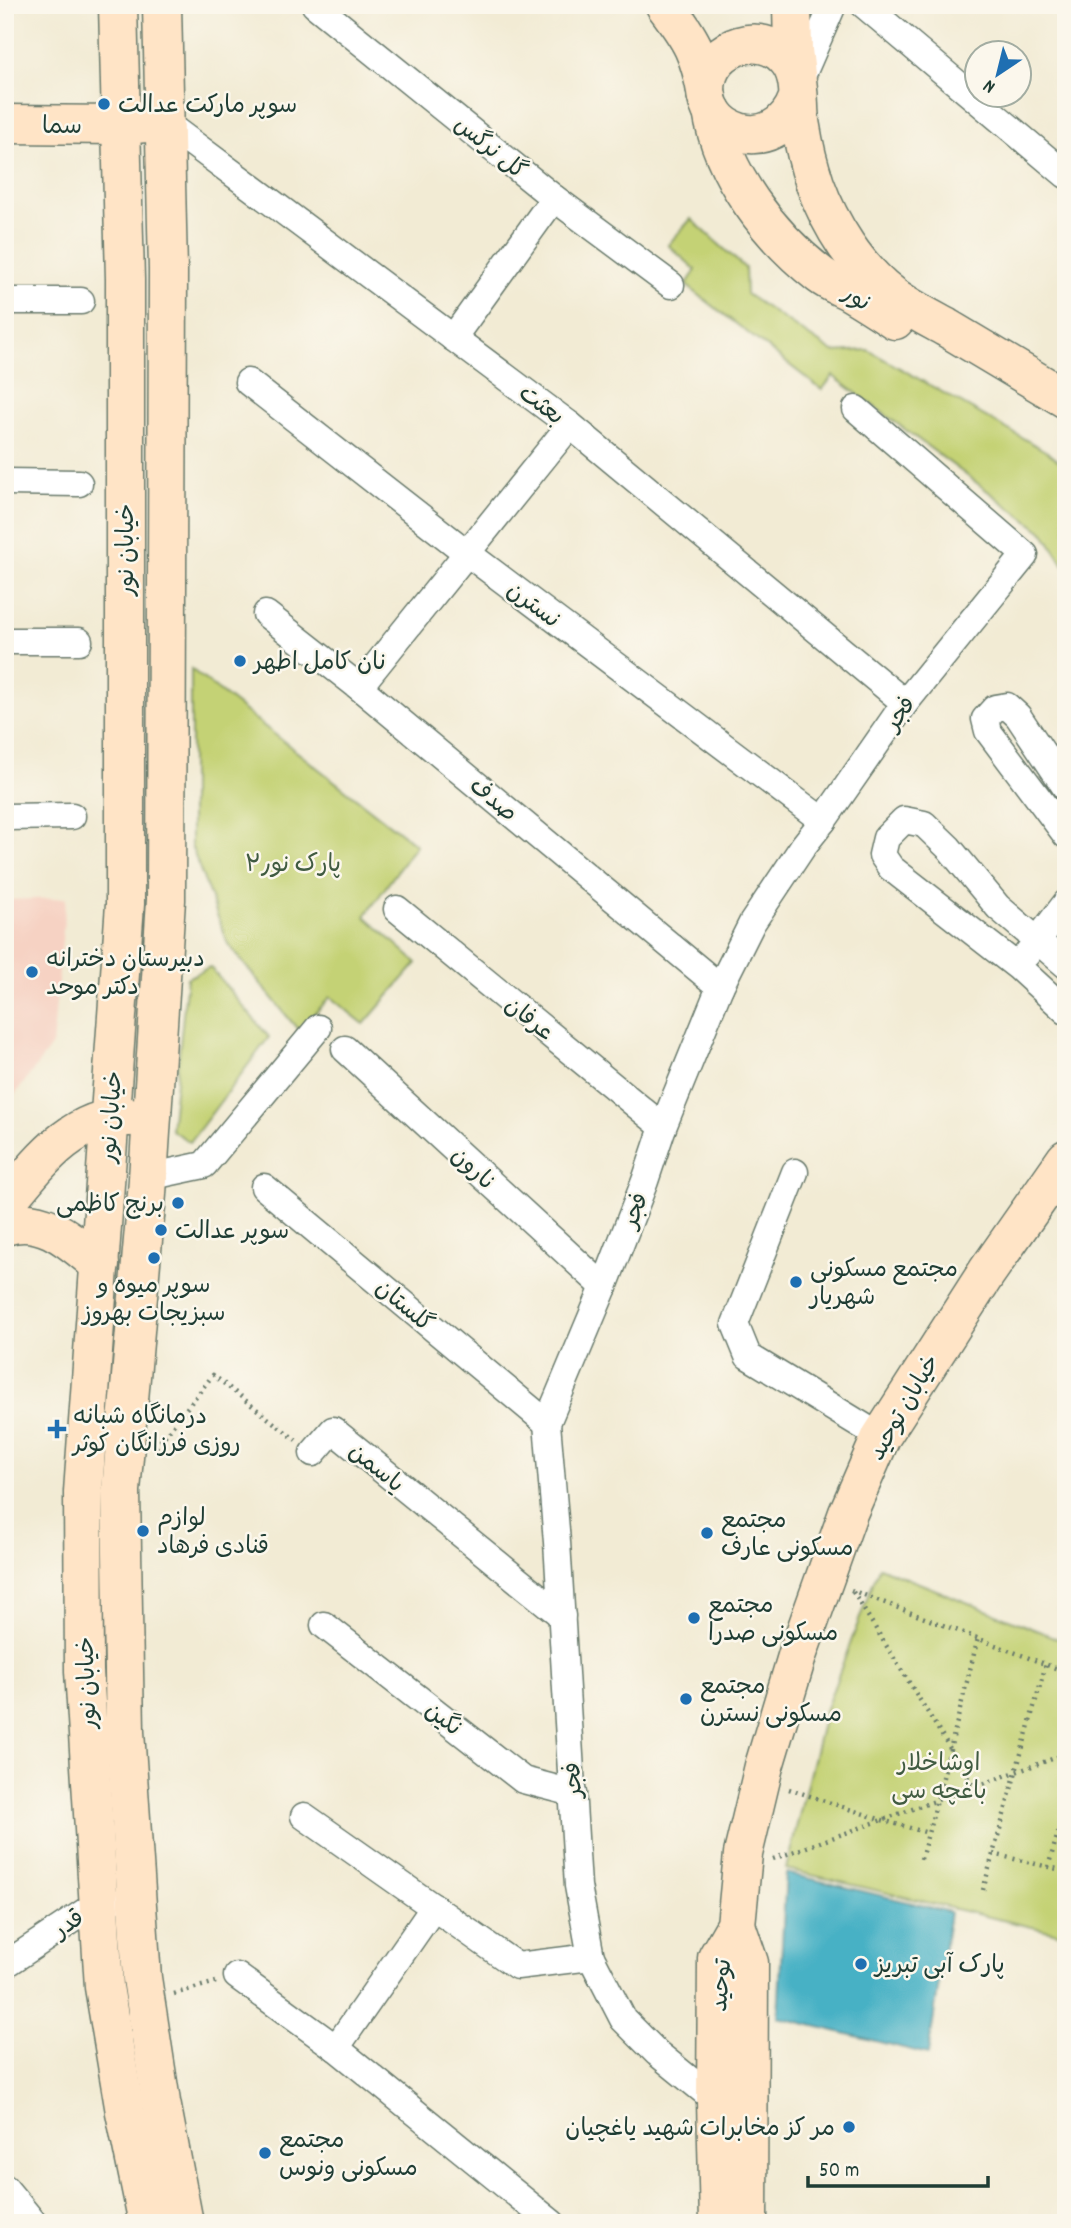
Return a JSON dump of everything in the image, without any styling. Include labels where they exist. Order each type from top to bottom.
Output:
[{"type":"main road","name":"خیابان نور","points":[[118,5],[125,302],[125,904],[83,1492],[84,1671],[106,1999],[125,2112],[148,2223]]},
{"type":"main road","name":"خیابان نور","points":[[162,5],[168,270],[166,900],[148,1177],[121,1491],[125,1732],[142,1978],[161,2102],[184,2223]]},
{"type":"main road","name":"نور","points":[[665,5],[689,36],[700,62],[720,146],[729,168],[780,236],[822,277],[1066,425]]},
{"type":"main road","points":[[683,5],[699,26],[724,41],[742,44],[755,43],[771,47],[785,56],[794,69],[797,86],[793,111],[773,130],[759,134],[732,130],[721,122],[710,104],[707,81],[713,65],[724,52],[742,44],[758,31],[777,5]]},
{"type":"main road","name":"نور","points":[[792,5],[800,125],[815,183],[828,212],[860,264],[892,296],[1066,399]]},
{"type":"main road","name":"سما","points":[[5,124],[120,125],[164,122]]},
{"type":"main road","points":[[5,1204],[43,1157],[71,1135],[110,1116],[151,1118]]},
{"type":"main road","name":"خیابان توحید","points":[[736,1925],[743,1854],[761,1780],[798,1653],[838,1585],[848,1513],[881,1437],[987,1272],[1066,1159]]},
{"type":"main road","points":[[5,1226],[20,1221],[57,1230],[100,1265]]},
{"type":"main road","name":"توحید","points":[[719,2223],[749,1963],[736,1925]]},
{"type":"main road","name":"توحید","points":[[732,2100],[748,2223]]},
{"type":"street","name":"گل نرگس","points":[[315,5],[554,198],[671,285]]},
{"type":"street","points":[[797,86],[833,5]]},
{"type":"street","points":[[864,5],[1066,175]]},
{"type":"street","name":"بعثت","points":[[164,122],[570,425],[905,703]]},
{"type":"street","points":[[453,338],[554,198]]},
{"type":"street","points":[[5,301],[81,301]]},
{"type":"street","name":"نسترن","points":[[248,382],[467,553],[823,821]]},
{"type":"street","name":"فجر","points":[[732,2100],[657,2053],[624,2018],[591,1957],[578,1886],[547,1423],[604,1287],[663,1127],[720,987],[752,923],[905,703],[1025,555],[856,409]]},
{"type":"street","points":[[359,687],[570,425]]},
{"type":"street","points":[[5,482],[79,483]]},
{"type":"street","name":"صدف","points":[[266,614],[359,687],[720,987]]},
{"type":"street","points":[[5,640],[79,642]]},
{"type":"street","points":[[1066,788],[1017,716],[1007,706],[995,708],[985,719],[988,732],[1066,835]]},
{"type":"street","points":[[5,817],[72,816]]},
{"type":"street","points":[[1066,965],[998,907],[949,848],[924,824],[904,820],[886,838],[883,855],[891,869],[1018,967],[1066,1011]]},
{"type":"street","points":[[1018,967],[1066,903]]},
{"type":"street","name":"عرفان","points":[[397,909],[663,1127]]},
{"type":"street","points":[[148,1177],[204,1165],[318,1028]]},
{"type":"street","name":"نارون","points":[[345,1049],[604,1287]]},
{"type":"street","points":[[795,1172],[736,1324],[748,1356],[881,1437]]},
{"type":"street","name":"گلستان","points":[[264,1187],[547,1423]]},
{"type":"street","name":"یاسمن","points":[[313,1453],[333,1430],[562,1616]]},
{"type":"street","name":"نگین","points":[[324,1625],[523,1780],[573,1793]]},
{"type":"street","points":[[304,1816],[517,1966],[591,1957]]},
{"type":"street","name":"قدر","points":[[5,1965],[98,1903],[137,1898]]},
{"type":"street","points":[[336,2048],[434,1907]]},
{"type":"street","points":[[237,1976],[336,2048],[552,2223]]},
{"type":"street","points":[[5,2188],[34,2223]]},
{"type":"path","name":"یاسمن","points":[[154,1449],[213,1375],[313,1453]]},
{"type":"path","points":[[838,1585],[1066,1672]]},
{"type":"path","points":[[838,1585],[950,1747],[974,1787]]},
{"type":"path","points":[[921,1859],[978,1638]]},
{"type":"path","points":[[983,1890],[1046,1664]]},
{"type":"path","points":[[741,1871],[1066,1754]]},
{"type":"path","points":[[761,1780],[928,1833]]},
{"type":"path","points":[[1048,1867],[1066,1806]]},
{"type":"path","points":[[993,1854],[1066,1871]]},
{"type":"path","points":[[146,2002],[237,1976]]},
{"type":"shaded area","name":"دبیرستان دخترانه دکتر موحد","points":[[66,898],[52,1045],[5,1108],[5,900]]},
{"type":"green space","points":[[691,219],[745,268],[746,294],[833,352],[868,350],[1049,453],[1066,467],[1066,568],[1044,533],[833,376],[822,390],[686,285],[696,270],[668,245]]},
{"type":"green space","name":"پارک نور۲","points":[[191,669],[416,845],[365,916],[417,963],[364,1024],[330,997],[299,1031],[228,944],[191,845]]},
{"type":"green space","points":[[210,967],[269,1037],[190,1142],[171,1130],[187,978]]},
{"type":"green space","name":"اوشاخلار باغچه سی","points":[[879,1567],[1066,1642],[1066,1935],[786,1869],[825,1711]]},
{"type":"water","name":"پارک آبی تبریز","points":[[786,1873],[950,1912],[928,2054],[778,2017]]},
{"type":"place","name":"سوپر مارکت عدالت","points":[[104,104]]},
{"type":"place","name":"نان کامل اطهر","points":[[240,661]]},
{"type":"place","name":"دبیرستان دخترانه دکتر موحد","points":[[32,972]]},
{"type":"place","name":"برنج کاظمی","points":[[178,1203]]},
{"type":"place","name":"سوپر عدالت","points":[[161,1230]]},
{"type":"place","name":"سوپر میوه و سبزیجات بهروز","points":[[154,1258]]},
{"type":"place","name":"مجتمع مسکونی شهریار","points":[[796,1282]]},
{"type":"place","name":"درمانگاه شبانه روزی فرزانگان کوثر","points":[[57,1429]]},
{"type":"place","name":"لوازم قنادی فرهاد","points":[[143,1531]]},
{"type":"place","name":"مجتمع مسکونی عارف","points":[[707,1533]]},
{"type":"place","name":"مجتمع مسکونی صدرا","points":[[694,1618]]},
{"type":"place","name":"مجتمع مسکونی نسترن","points":[[686,1699]]},
{"type":"place","name":"پارک آبی تبریز","points":[[861,1964]]},
{"type":"place","name":"مر کز مخابرات شهید یاغچیان","points":[[849,2127]]},
{"type":"place","name":"مجتمع مسکونی ونوس","points":[[265,2153]]}]
